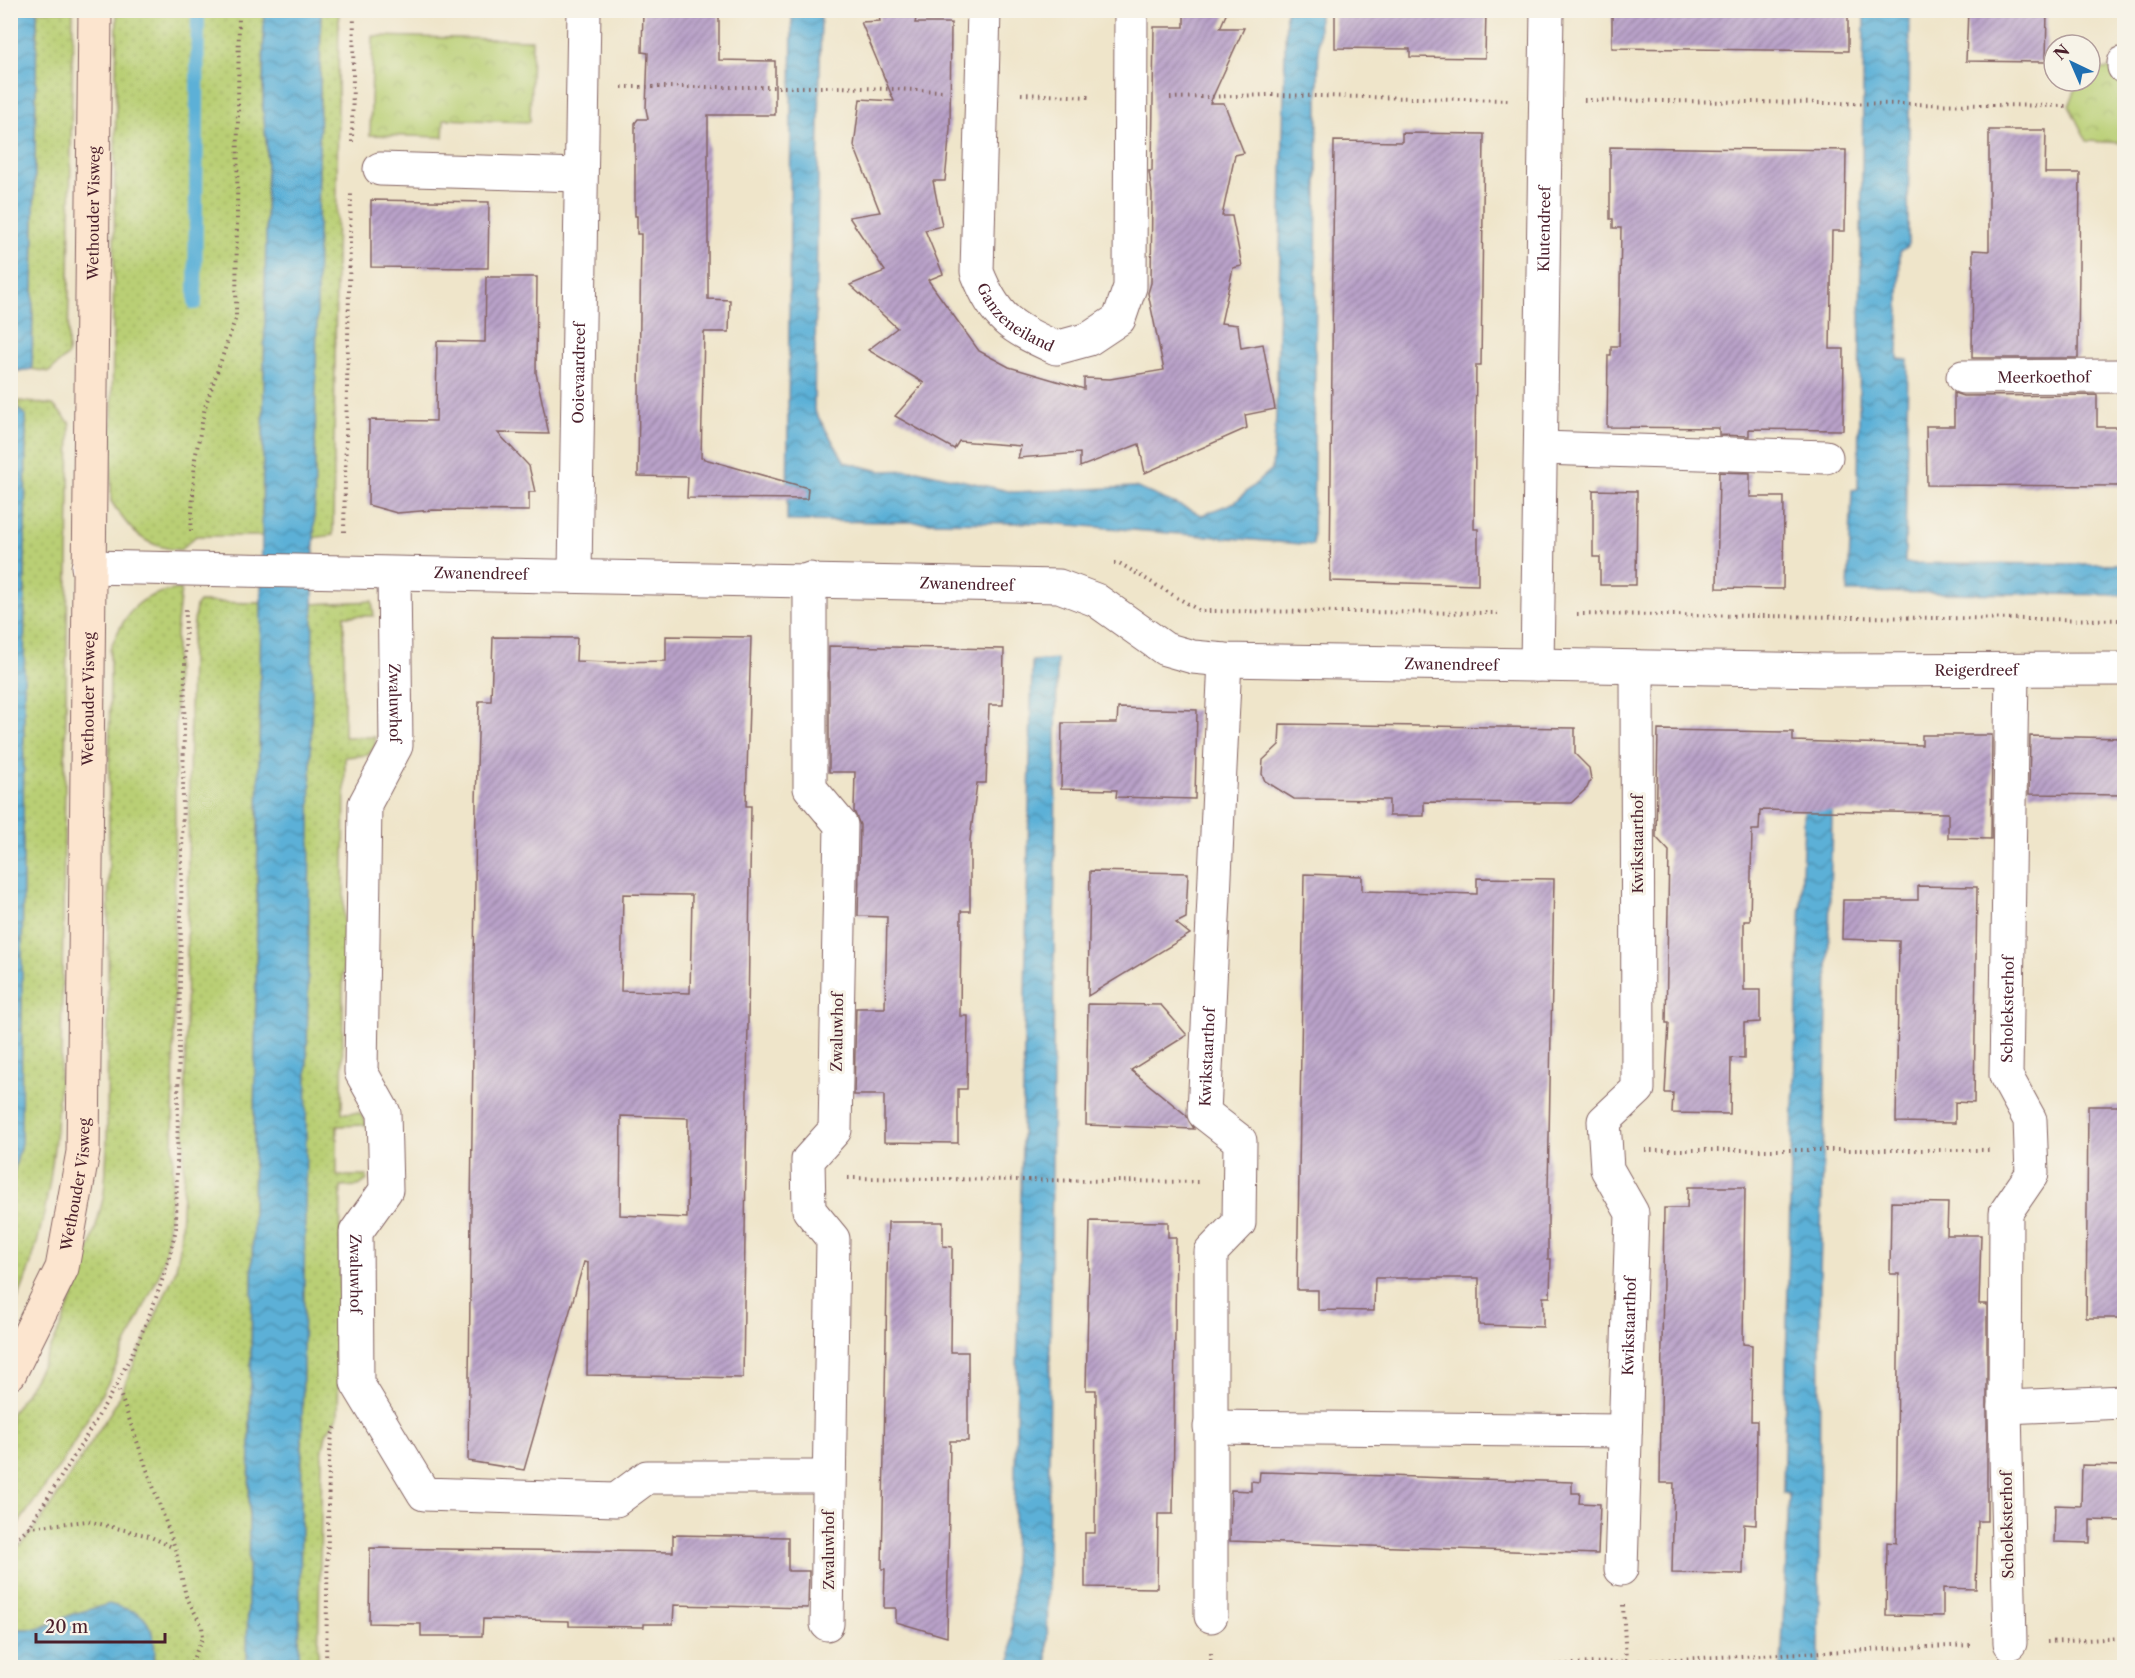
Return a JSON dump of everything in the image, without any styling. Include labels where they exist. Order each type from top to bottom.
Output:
[{"type":"street","name":"Wethouder Visweg","points":[[10,1373],[62,1268],[83,1152],[95,10]]},
{"type":"street","name":"Ooievaardreef","points":[[575,573],[584,10]]},
{"type":"street","name":"Ganzeneiland","points":[[984,10],[977,272],[989,302],[1017,330],[1056,348],[1089,339],[1119,319],[1130,286],[1131,10]]},
{"type":"street","name":"Klutendreef","points":[[1537,665],[1546,10]]},
{"type":"street","points":[[380,169],[580,175]]},
{"type":"street","name":"Meerkoethof","points":[[1963,377],[2124,376]]},
{"type":"street","points":[[1541,448],[1826,457]]},
{"type":"street","name":"Zwanendreef","points":[[88,567],[394,574],[575,573],[1059,586],[1096,600],[1165,649],[1193,657],[1225,660],[1827,670]]},
{"type":"street","name":"Zwaluwhof","points":[[357,1383],[356,1232],[386,1190],[384,1113],[361,1072],[365,804],[396,746],[394,574]]},
{"type":"street","name":"Zwaluwhof","points":[[810,579],[810,788],[841,825],[835,1130],[808,1160],[809,1210],[833,1239],[827,1624]]},
{"type":"street","name":"Kwikstaarthof","points":[[1211,1616],[1211,1252],[1239,1223],[1240,1141],[1204,1113],[1225,660]]},
{"type":"street","name":"Kwikstaarthof","points":[[1621,1569],[1632,1213],[1607,1169],[1604,1121],[1638,1089],[1637,667]]},
{"type":"street","name":"Reigerdreef","points":[[1827,670],[2124,669]]},
{"type":"street","name":"Scholeksterhof","points":[[2010,1643],[2005,1407],[2006,1212],[2032,1174],[2030,1120],[2006,1076],[2012,671]]},
{"type":"street","points":[[357,1383],[424,1494],[616,1500],[647,1477],[828,1477]]},
{"type":"street","points":[[2005,1407],[2124,1402]]},
{"type":"street","points":[[1210,1427],[1625,1431]]},
{"type":"path","points":[[190,533],[195,459],[205,407],[236,317],[239,10]]},
{"type":"path","points":[[352,144],[354,10]]},
{"type":"path","points":[[582,87],[771,89],[836,87],[1130,99],[1268,95],[1546,100],[1854,101],[2070,106]]},
{"type":"path","points":[[335,571],[351,191]]},
{"type":"path","points":[[1107,563],[1119,563],[1200,611],[2124,620]]},
{"type":"path","points":[[10,1544],[28,1527],[117,1385],[168,1269],[176,1228],[184,635],[188,568]]},
{"type":"path","points":[[1606,1150],[2031,1151]]},
{"type":"path","points":[[808,1178],[1239,1182]]},
{"type":"path","points":[[326,1668],[332,1435],[357,1383]]},
{"type":"path","points":[[117,1385],[175,1548],[186,1596],[202,1626],[203,1637],[189,1668]]},
{"type":"path","points":[[28,1527],[87,1521],[149,1536],[175,1548]]},
{"type":"path","points":[[1621,1569],[1626,1661]]},
{"type":"path","points":[[1489,1668],[1829,1653]]},
{"type":"green space","points":[[37,11],[73,11],[68,355],[49,372],[32,369]]},
{"type":"green space","points":[[117,11],[264,11],[263,108],[267,151],[262,536],[196,536],[180,550],[167,548],[139,536],[131,529],[111,501]]},
{"type":"green space","points":[[321,11],[339,11],[333,535],[313,538]]},
{"type":"green space","points":[[373,36],[532,40],[530,122],[444,119],[443,137],[370,135]]},
{"type":"green space","points":[[2124,67],[2124,143],[2087,141],[2069,106],[2074,93],[2102,93],[2102,69]]},
{"type":"green space","points":[[19,401],[53,405],[70,423],[59,1089],[49,1188],[43,1220],[35,1252],[11,1314],[11,1184],[21,1143],[26,415],[18,409]]},
{"type":"green space","points":[[181,589],[176,633],[173,1173],[166,1250],[159,1275],[108,1383],[63,1461],[11,1534],[11,1414],[42,1366],[67,1311],[88,1255],[105,1187],[110,649],[122,624],[136,606],[154,595]]},
{"type":"green space","points":[[372,601],[374,616],[344,616],[344,737],[375,737],[375,746],[368,755],[345,757],[342,1113],[360,1113],[368,1125],[337,1126],[337,1176],[367,1176],[367,1180],[359,1186],[341,1187],[338,1416],[326,1434],[322,1454],[318,1667],[299,1668],[312,604]]},
{"type":"green space","points":[[199,602],[261,603],[247,1667],[153,1667],[155,1658],[73,1614],[38,1629],[18,1629],[11,1632],[10,1554],[25,1541],[50,1507],[117,1402],[175,1272],[180,1248],[184,1172],[191,646],[196,606]]},
{"type":"water","points":[[11,10],[37,11],[32,369],[13,372],[10,372]]},
{"type":"water","points":[[321,10],[299,1667],[247,1668],[267,151],[263,108],[264,11]]},
{"type":"water","points":[[792,11],[821,11],[814,410],[845,462],[880,471],[917,470],[1013,492],[1135,487],[1202,515],[1235,502],[1272,469],[1276,417],[1286,11],[1319,11],[1313,545],[1048,523],[787,521]]},
{"type":"water","points":[[1864,11],[1910,11],[1908,246],[1900,252],[1898,359],[1908,360],[1905,563],[2124,564],[2124,595],[1848,592],[1852,490],[1858,489]]},
{"type":"water","points":[[11,409],[18,409],[26,415],[21,1143],[11,1184]]},
{"type":"water","points":[[1057,659],[1047,1667],[1011,1668],[1032,661]]},
{"type":"water","points":[[1807,742],[1834,743],[1820,1275],[1819,1667],[1781,1668],[1789,1495],[1783,1492],[1791,1161]]},
{"type":"water","points":[[109,1604],[138,1613],[144,1618],[153,1638],[155,1653],[153,1667],[11,1667],[11,1632],[18,1629],[38,1629],[73,1614]]},
{"type":"building","points":[[643,10],[719,10],[719,60],[775,61],[775,115],[708,115],[708,299],[730,300],[729,332],[704,332],[701,458],[808,488],[807,499],[687,498],[688,477],[638,476],[641,234],[637,234],[637,216],[635,216],[635,123],[638,119],[648,119],[646,109],[648,53],[642,52]]},
{"type":"building","points":[[878,10],[918,10],[915,23],[951,23],[950,129],[945,181],[933,181],[942,226],[925,230],[943,274],[928,280],[979,351],[1009,367],[1084,389],[1084,378],[1110,379],[1164,370],[1148,293],[1151,283],[1152,194],[1149,171],[1152,171],[1154,27],[1184,27],[1184,10],[1228,10],[1220,28],[1244,28],[1210,103],[1224,103],[1244,153],[1235,155],[1222,216],[1232,216],[1242,266],[1233,268],[1221,323],[1238,325],[1241,348],[1263,344],[1275,409],[1245,415],[1247,428],[1145,473],[1139,444],[1080,467],[1080,453],[1018,458],[1021,446],[959,441],[954,449],[895,416],[924,383],[868,350],[897,328],[850,285],[885,271],[849,217],[880,212],[854,146],[860,99],[894,101],[861,22],[880,21]]},
{"type":"building","points":[[1335,10],[1486,10],[1485,58],[1410,57],[1410,49],[1335,48]]},
{"type":"building","points":[[1612,10],[1848,10],[1848,51],[1612,48]]},
{"type":"building","points":[[1968,10],[2047,10],[2047,33],[2042,33],[2042,62],[1966,61]]},
{"type":"building","points":[[1989,130],[2046,130],[2045,173],[2080,173],[2078,358],[1972,358],[1973,250],[1989,251]]},
{"type":"building","points":[[1402,133],[1484,134],[1481,365],[1476,365],[1474,529],[1478,529],[1478,585],[1330,581],[1334,141],[1402,142]]},
{"type":"building","points":[[1610,147],[1846,150],[1845,231],[1832,231],[1830,349],[1844,349],[1843,430],[1749,429],[1749,436],[1719,435],[1719,428],[1607,427],[1608,355],[1611,355],[1611,346],[1619,346],[1621,228],[1613,228],[1613,219],[1610,219]]},
{"type":"building","points":[[371,200],[489,202],[488,268],[371,267]]},
{"type":"building","points":[[486,277],[537,277],[536,373],[549,434],[498,433],[529,466],[535,492],[529,492],[529,511],[433,510],[397,513],[368,505],[369,420],[436,421],[437,341],[485,342]]},
{"type":"building","points":[[1954,393],[1963,396],[2097,395],[2097,427],[2124,427],[2124,486],[1927,485],[1926,426],[1954,426]]},
{"type":"building","points":[[1719,472],[1750,473],[1750,497],[1784,497],[1783,589],[1717,588]]},
{"type":"building","points":[[1593,490],[1637,491],[1636,585],[1600,585],[1600,557],[1593,557]]},
{"type":"building","points":[[666,636],[751,637],[746,806],[751,806],[743,1378],[587,1375],[588,1263],[584,1262],[524,1470],[468,1461],[479,701],[491,701],[493,637],[577,638],[576,661],[666,661]],"holes":[[[623,894],[692,895],[690,993],[621,991]],[[621,1116],[688,1118],[687,1218],[620,1215]]]},
{"type":"building","points":[[829,646],[1004,649],[1003,705],[989,705],[986,783],[977,783],[970,840],[970,911],[961,911],[960,1016],[968,1016],[967,1089],[958,1089],[958,1143],[884,1142],[884,1095],[854,1095],[856,1008],[885,1008],[887,917],[858,916],[860,825],[854,811],[855,772],[829,772]]},
{"type":"building","points":[[1118,708],[1197,710],[1195,799],[1116,797],[1117,790],[1061,789],[1062,723],[1117,723]]},
{"type":"building","points":[[1280,724],[1575,728],[1575,754],[1589,768],[1591,779],[1587,788],[1571,803],[1424,802],[1424,816],[1389,816],[1389,800],[1294,799],[1265,781],[1262,774],[1263,760],[1279,745]]},
{"type":"building","points":[[1658,730],[1793,732],[1793,741],[1922,745],[1922,735],[1992,735],[1991,839],[1948,838],[1948,813],[1760,810],[1759,830],[1752,830],[1750,921],[1744,921],[1744,990],[1760,990],[1760,1022],[1744,1023],[1744,1059],[1731,1058],[1730,1114],[1672,1113],[1673,1093],[1665,1093],[1669,1023],[1666,1023],[1669,851],[1656,837]]},
{"type":"building","points":[[2030,736],[2124,738],[2124,795],[2029,794]]},
{"type":"building","points":[[1090,871],[1188,873],[1186,918],[1176,923],[1190,934],[1088,996]]},
{"type":"building","points":[[1304,874],[1362,876],[1362,891],[1477,894],[1477,878],[1554,879],[1548,1189],[1548,1259],[1551,1259],[1550,1297],[1543,1297],[1543,1327],[1479,1325],[1479,1278],[1375,1278],[1374,1311],[1318,1310],[1318,1290],[1297,1290]]},
{"type":"building","points":[[1918,886],[1977,887],[1974,1103],[1955,1102],[1955,1123],[1896,1122],[1899,941],[1842,939],[1843,900],[1918,900]]},
{"type":"building","points":[[1088,1004],[1161,1005],[1187,1035],[1131,1070],[1186,1115],[1194,1129],[1086,1125]]},
{"type":"building","points":[[2088,1106],[2124,1106],[2124,1318],[2086,1318]]},
{"type":"building","points":[[1688,1187],[1745,1187],[1743,1344],[1752,1345],[1751,1421],[1757,1421],[1756,1525],[1744,1524],[1743,1574],[1672,1573],[1674,1483],[1660,1483],[1664,1208],[1687,1208]]},
{"type":"building","points":[[1891,1202],[1948,1203],[1947,1235],[1981,1235],[1979,1304],[1987,1304],[1987,1521],[1978,1521],[1976,1589],[1943,1588],[1943,1616],[1886,1615],[1887,1542],[1896,1543],[1899,1274],[1890,1274]]},
{"type":"building","points":[[1090,1221],[1168,1222],[1168,1237],[1176,1237],[1173,1514],[1158,1514],[1157,1588],[1085,1587],[1085,1533],[1095,1533],[1096,1390],[1086,1390]]},
{"type":"building","points":[[888,1222],[943,1222],[943,1246],[952,1247],[951,1352],[968,1352],[968,1441],[950,1441],[947,1637],[896,1622],[896,1608],[884,1608],[885,1569],[882,1569]]},
{"type":"building","points":[[2082,1465],[2124,1466],[2124,1521],[2090,1520],[2090,1543],[2054,1542],[2055,1505],[2081,1506]]},
{"type":"building","points":[[1260,1472],[1572,1482],[1572,1493],[1580,1493],[1579,1503],[1600,1504],[1598,1554],[1230,1541],[1231,1490],[1251,1491],[1251,1481],[1259,1482]]},
{"type":"building","points":[[673,1535],[788,1537],[788,1571],[809,1571],[808,1608],[674,1605],[673,1624],[644,1624],[644,1627],[569,1626],[569,1621],[483,1619],[482,1636],[421,1636],[421,1624],[369,1623],[370,1548],[673,1552]]},
{"type":"waterway","points":[[195,303],[198,10]]}]
